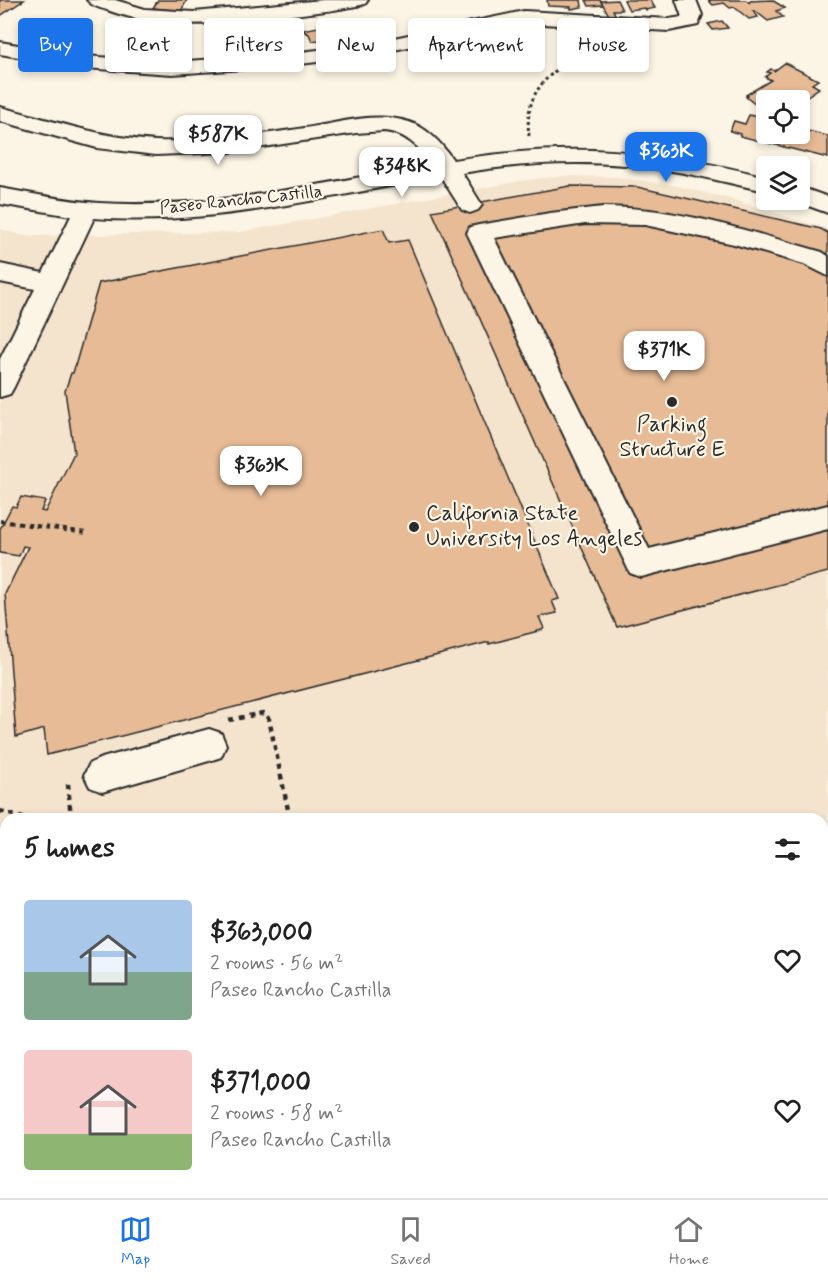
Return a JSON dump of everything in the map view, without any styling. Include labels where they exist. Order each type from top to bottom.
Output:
[{"type":"street","points":[[97,0],[133,14],[177,20],[248,15],[358,0]]},
{"type":"street","points":[[248,15],[253,9],[274,0]]},
{"type":"street","points":[[649,24],[669,25],[691,21],[692,15],[686,0]]},
{"type":"street","points":[[0,48],[125,66],[172,68],[220,66],[360,51],[520,8],[588,18]]},
{"type":"street","points":[[0,114],[97,141],[172,147],[214,147],[361,126],[389,125],[416,134],[431,147],[470,205]]},
{"type":"street","name":"Paseo Rancho Castilla","points":[[0,196],[86,210],[209,207],[292,197],[446,169],[534,157],[570,156],[643,160],[693,167],[756,182]]},
{"type":"street","points":[[810,199],[828,206]]},
{"type":"street","points":[[0,387],[86,210]]},
{"type":"street","points":[[828,267],[813,258],[675,222],[621,215],[548,221],[479,233],[641,564],[828,518]]},
{"type":"street","points":[[0,273],[51,283]]},
{"type":"street","points":[[102,775],[209,744]]},
{"type":"path","points":[[534,157],[527,127],[528,103],[550,72],[557,68]]},
{"type":"path","points":[[0,521],[87,533]]},
{"type":"shaded area","name":"California State University Los Angeles","points":[[562,176],[616,177],[673,185],[731,199],[756,207],[756,210],[767,210],[828,229],[828,813],[0,813],[0,229],[25,236],[240,232],[526,180]]},
{"type":"building","points":[[0,0],[24,0],[0,16]]},
{"type":"building","points":[[158,0],[187,0],[181,11],[153,8]]},
{"type":"building","points":[[547,0],[581,0],[582,7],[571,9],[571,7],[548,6]]},
{"type":"building","points":[[586,0],[600,0],[603,5],[589,6]]},
{"type":"building","points":[[617,0],[622,10],[613,10],[617,18],[610,18],[601,1]]},
{"type":"building","points":[[624,0],[650,0],[655,8],[629,10]]},
{"type":"building","points":[[708,0],[746,0],[750,3],[748,1],[772,0],[785,8],[776,11],[783,17],[768,21],[755,11],[753,11],[758,17],[749,19],[734,7],[730,8],[724,3],[713,5]]},
{"type":"building","points":[[722,21],[728,28],[713,30],[708,24]]},
{"type":"building","points":[[316,27],[316,40],[312,41],[304,30]]},
{"type":"building","points":[[785,63],[818,80],[812,84],[819,88],[810,94],[810,90],[756,90],[756,105],[746,95],[771,80],[765,77],[771,69],[774,71]]},
{"type":"building","points":[[749,115],[756,117],[756,140],[730,131],[734,121],[745,124]]},
{"type":"building","points":[[810,132],[828,136],[828,158],[772,144],[810,144]]},
{"type":"building","name":"Parking Structure E","points":[[570,186],[637,187],[821,229],[828,233],[828,572],[617,627],[432,211]]},
{"type":"building","points":[[383,229],[389,243],[408,240],[559,599],[552,601],[557,613],[539,617],[544,628],[542,630],[47,755],[44,729],[16,737],[5,594],[28,547],[23,546],[19,556],[0,553],[0,529],[12,506],[16,507],[21,497],[45,501],[41,511],[45,512],[74,453],[65,391],[71,373],[73,373],[99,283]]},
{"type":"place","name":"Parking Structure E","points":[[672,402]]},
{"type":"place","name":"California State University Los Angeles","points":[[414,527]]}]
